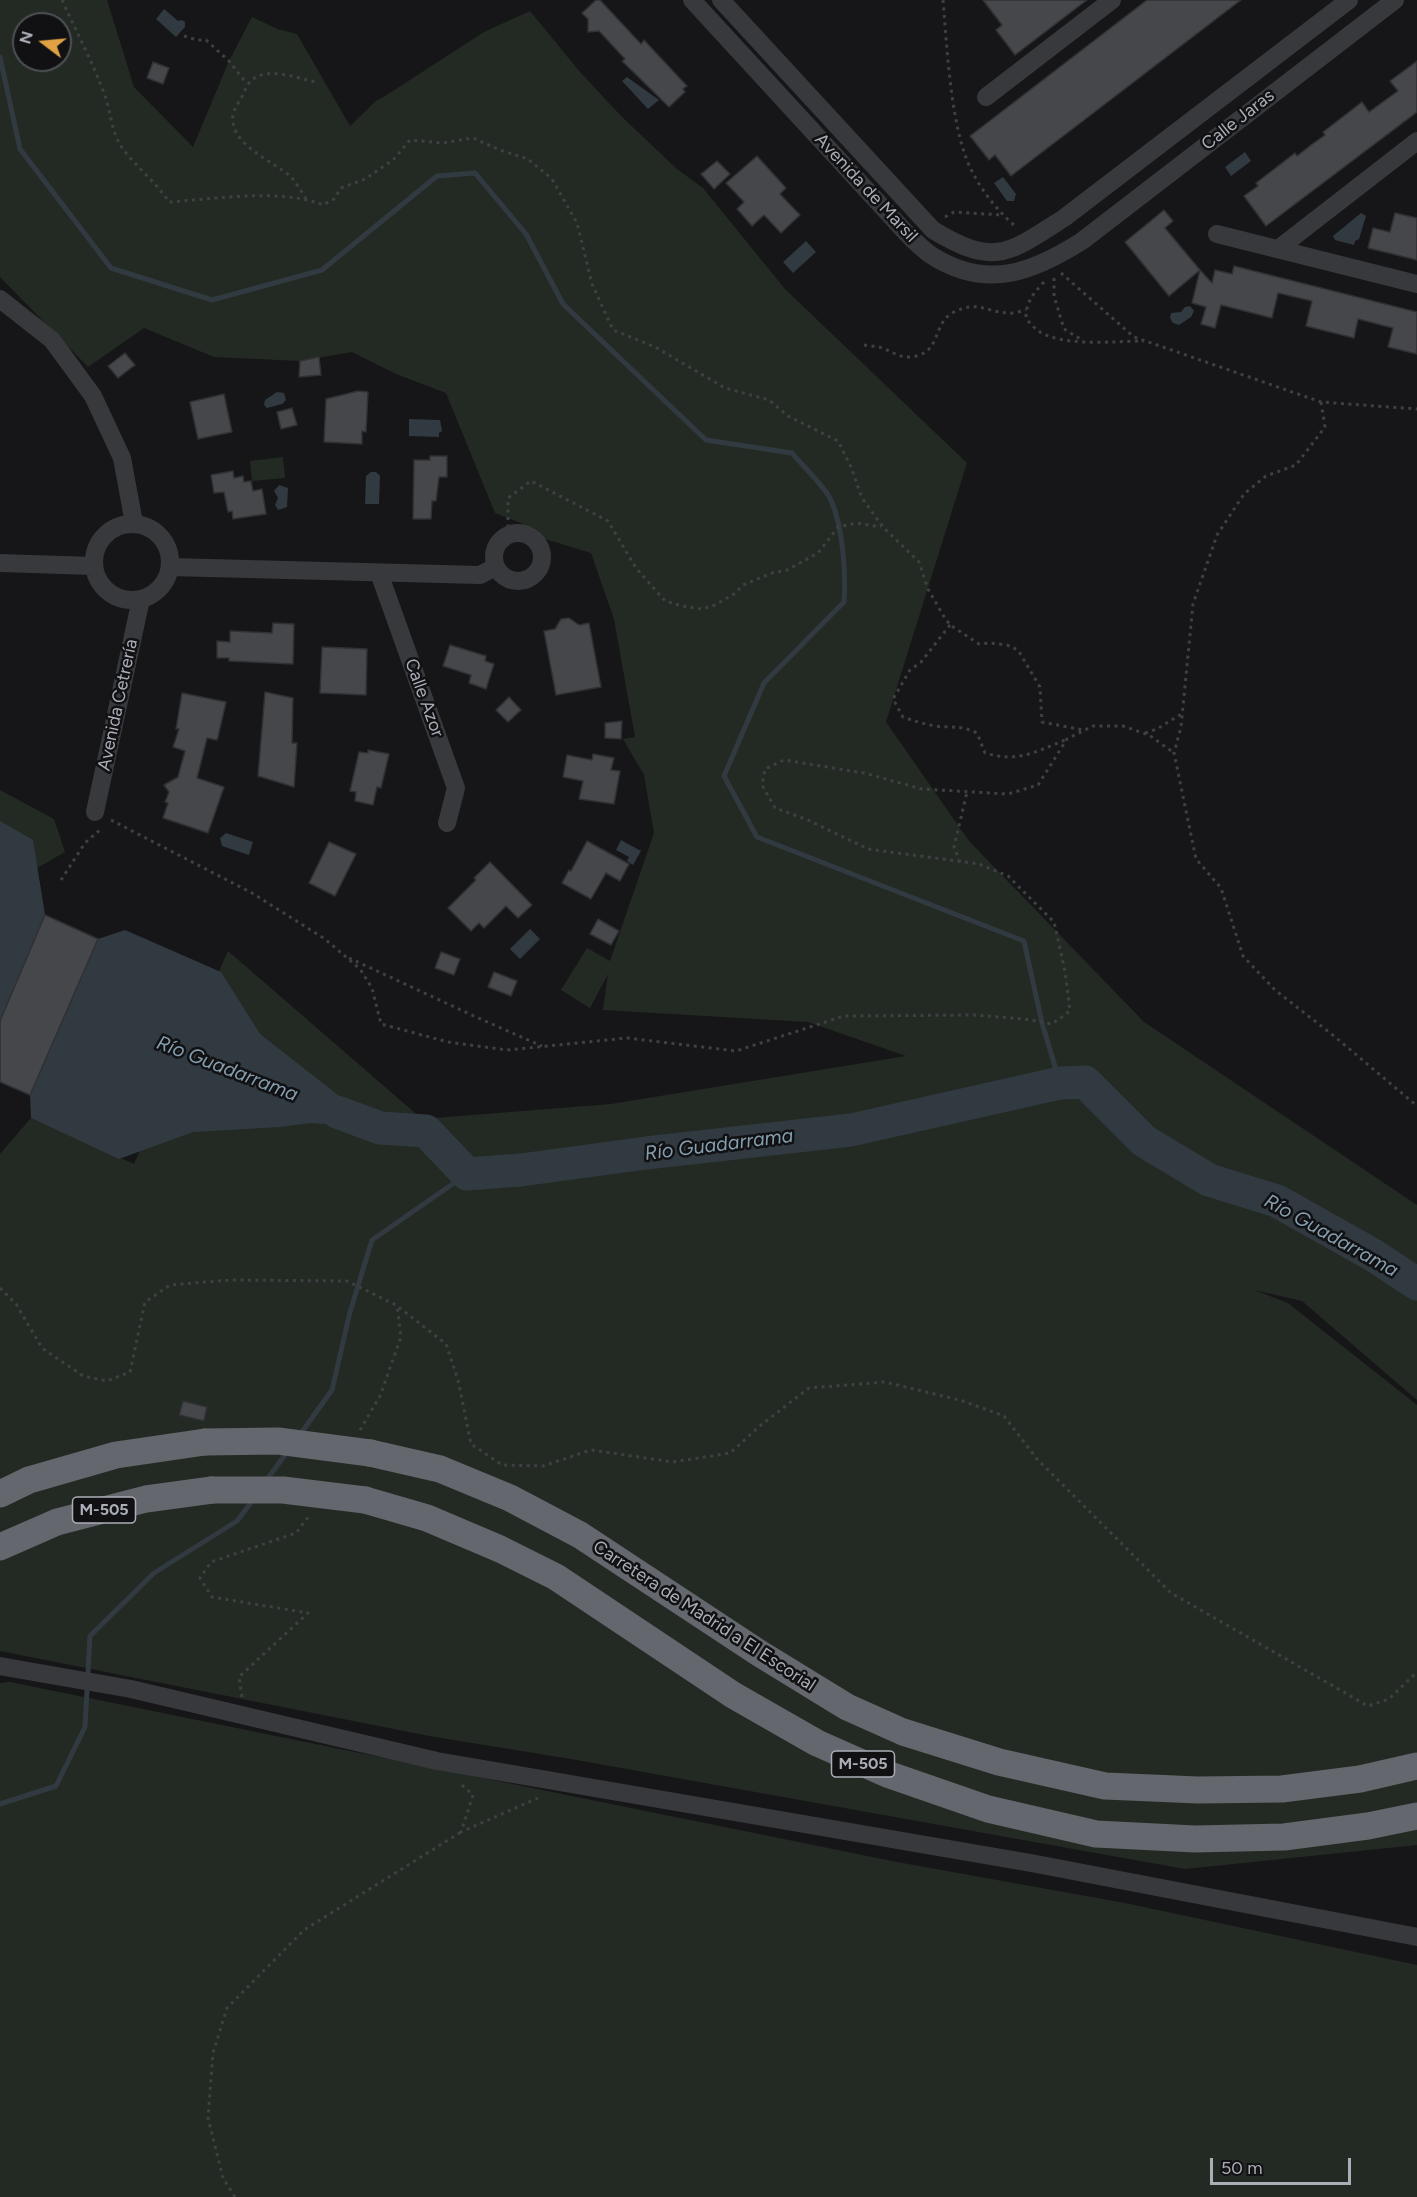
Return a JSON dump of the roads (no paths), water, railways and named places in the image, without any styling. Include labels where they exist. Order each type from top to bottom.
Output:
[{"type":"highway","name":"Carretera de Madrid a El Escorial","points":[[0,1494],[29,1480],[116,1455],[205,1442],[278,1441],[364,1444],[440,1469],[510,1498],[580,1535],[759,1653],[847,1707],[903,1732],[988,1758],[1105,1786],[1198,1790],[1282,1789],[1360,1779],[1417,1766]]},
{"type":"highway","name":"M-505","points":[[0,1477],[56,1458],[116,1455]]},
{"type":"highway","name":"M-505","points":[[0,1547],[68,1519],[146,1499],[212,1490],[283,1490],[365,1500],[428,1518],[500,1549],[556,1577],[733,1695],[817,1743],[887,1774],[988,1809],[1096,1834],[1195,1839],[1284,1837],[1368,1826],[1417,1816]]},
{"type":"street","name":"Avenida de Marsil","points":[[692,0],[909,236],[932,256],[956,269],[985,276],[1012,274],[1055,263],[1082,241]]},
{"type":"street","name":"Avenida de Marsil","points":[[721,0],[933,230],[954,243],[978,252],[999,254],[1026,243],[1064,218]]},
{"type":"street","points":[[987,97],[1112,0]]},
{"type":"street","name":"Calle Jaras","points":[[1064,218],[1349,0]]},
{"type":"street","name":"Calle Jaras","points":[[1082,241],[1395,0]]},
{"type":"street","points":[[1278,249],[1417,141]]},
{"type":"street","points":[[1217,234],[1417,284]]},
{"type":"street","points":[[0,299],[52,340],[93,396],[122,458],[134,523]]},
{"type":"street","points":[[134,523],[149,527],[161,537],[169,551],[170,567],[165,581],[155,593],[141,599],[125,600],[110,594],[99,582],[94,566],[95,550],[104,536],[118,526],[134,523]]},
{"type":"street","points":[[517,532],[526,534],[535,539],[540,547],[542,556],[540,566],[536,574],[528,579],[509,580],[495,567],[495,548],[500,540],[508,535],[517,532]]},
{"type":"street","points":[[0,563],[94,566]]},
{"type":"street","points":[[170,567],[480,575],[495,567]]},
{"type":"street","name":"Calle Azor","points":[[379,573],[456,788],[447,823]]},
{"type":"street","name":"Avenida Cetrería","points":[[99,820],[141,599]]},
{"type":"street","points":[[0,1666],[131,1689],[437,1761],[1031,1863],[1417,1937]]},
{"type":"water","points":[[164,9],[178,21],[185,22],[185,27],[176,37],[156,19]]},
{"type":"water","points":[[627,77],[659,100],[648,109],[622,81]]},
{"type":"water","points":[[1245,152],[1251,161],[1231,176],[1225,167]]},
{"type":"water","points":[[1003,177],[1016,194],[1014,201],[1007,201],[994,183]]},
{"type":"water","points":[[1361,213],[1366,216],[1359,239],[1354,245],[1335,240],[1333,236]]},
{"type":"water","points":[[806,241],[816,252],[793,273],[783,262]]},
{"type":"water","points":[[1190,306],[1194,311],[1191,317],[1179,325],[1173,323],[1170,318],[1171,313],[1181,312],[1185,307]]},
{"type":"water","points":[[277,392],[284,393],[286,400],[282,404],[267,408],[264,405],[265,400]]},
{"type":"water","points":[[409,419],[440,420],[442,431],[439,437],[409,436]]},
{"type":"water","points":[[371,472],[376,472],[380,476],[379,504],[365,504],[366,476]]},
{"type":"water","points":[[279,485],[288,488],[287,507],[278,510],[275,505],[278,498],[274,491]]},
{"type":"water","points":[[0,821],[33,840],[45,915],[0,1021]]},
{"type":"water","points":[[226,833],[253,842],[249,855],[222,846],[220,838]]},
{"type":"water","points":[[621,840],[641,851],[633,865],[627,861],[629,857],[616,850]]},
{"type":"water","points":[[530,929],[540,939],[520,959],[510,949]]},
{"type":"water","points":[[125,930],[221,972],[260,1034],[380,1128],[311,1123],[193,1132],[119,1159],[31,1118],[30,1095],[98,939]]},
{"type":"waterway","points":[[0,57],[20,149],[111,268],[212,300],[322,270],[437,176],[475,173],[526,234],[563,304],[706,440],[792,453],[824,489],[835,511],[843,550],[844,602],[764,683],[724,776],[757,837],[1024,941],[1042,1023],[1060,1083]]},
{"type":"waterway","name":"Río Guadarrama","points":[[337,1112],[380,1128],[426,1131],[467,1174],[521,1170],[646,1153],[851,1130],[1060,1083],[1085,1082],[1144,1141],[1209,1180],[1277,1201],[1373,1255],[1417,1284]]},
{"type":"waterway","points":[[299,1436],[332,1390],[350,1312],[372,1240],[467,1174]]},
{"type":"waterway","points":[[265,1482],[288,1451]]},
{"type":"waterway","points":[[0,1804],[56,1786],[85,1727],[90,1636],[154,1573],[237,1521],[253,1500]]}]
